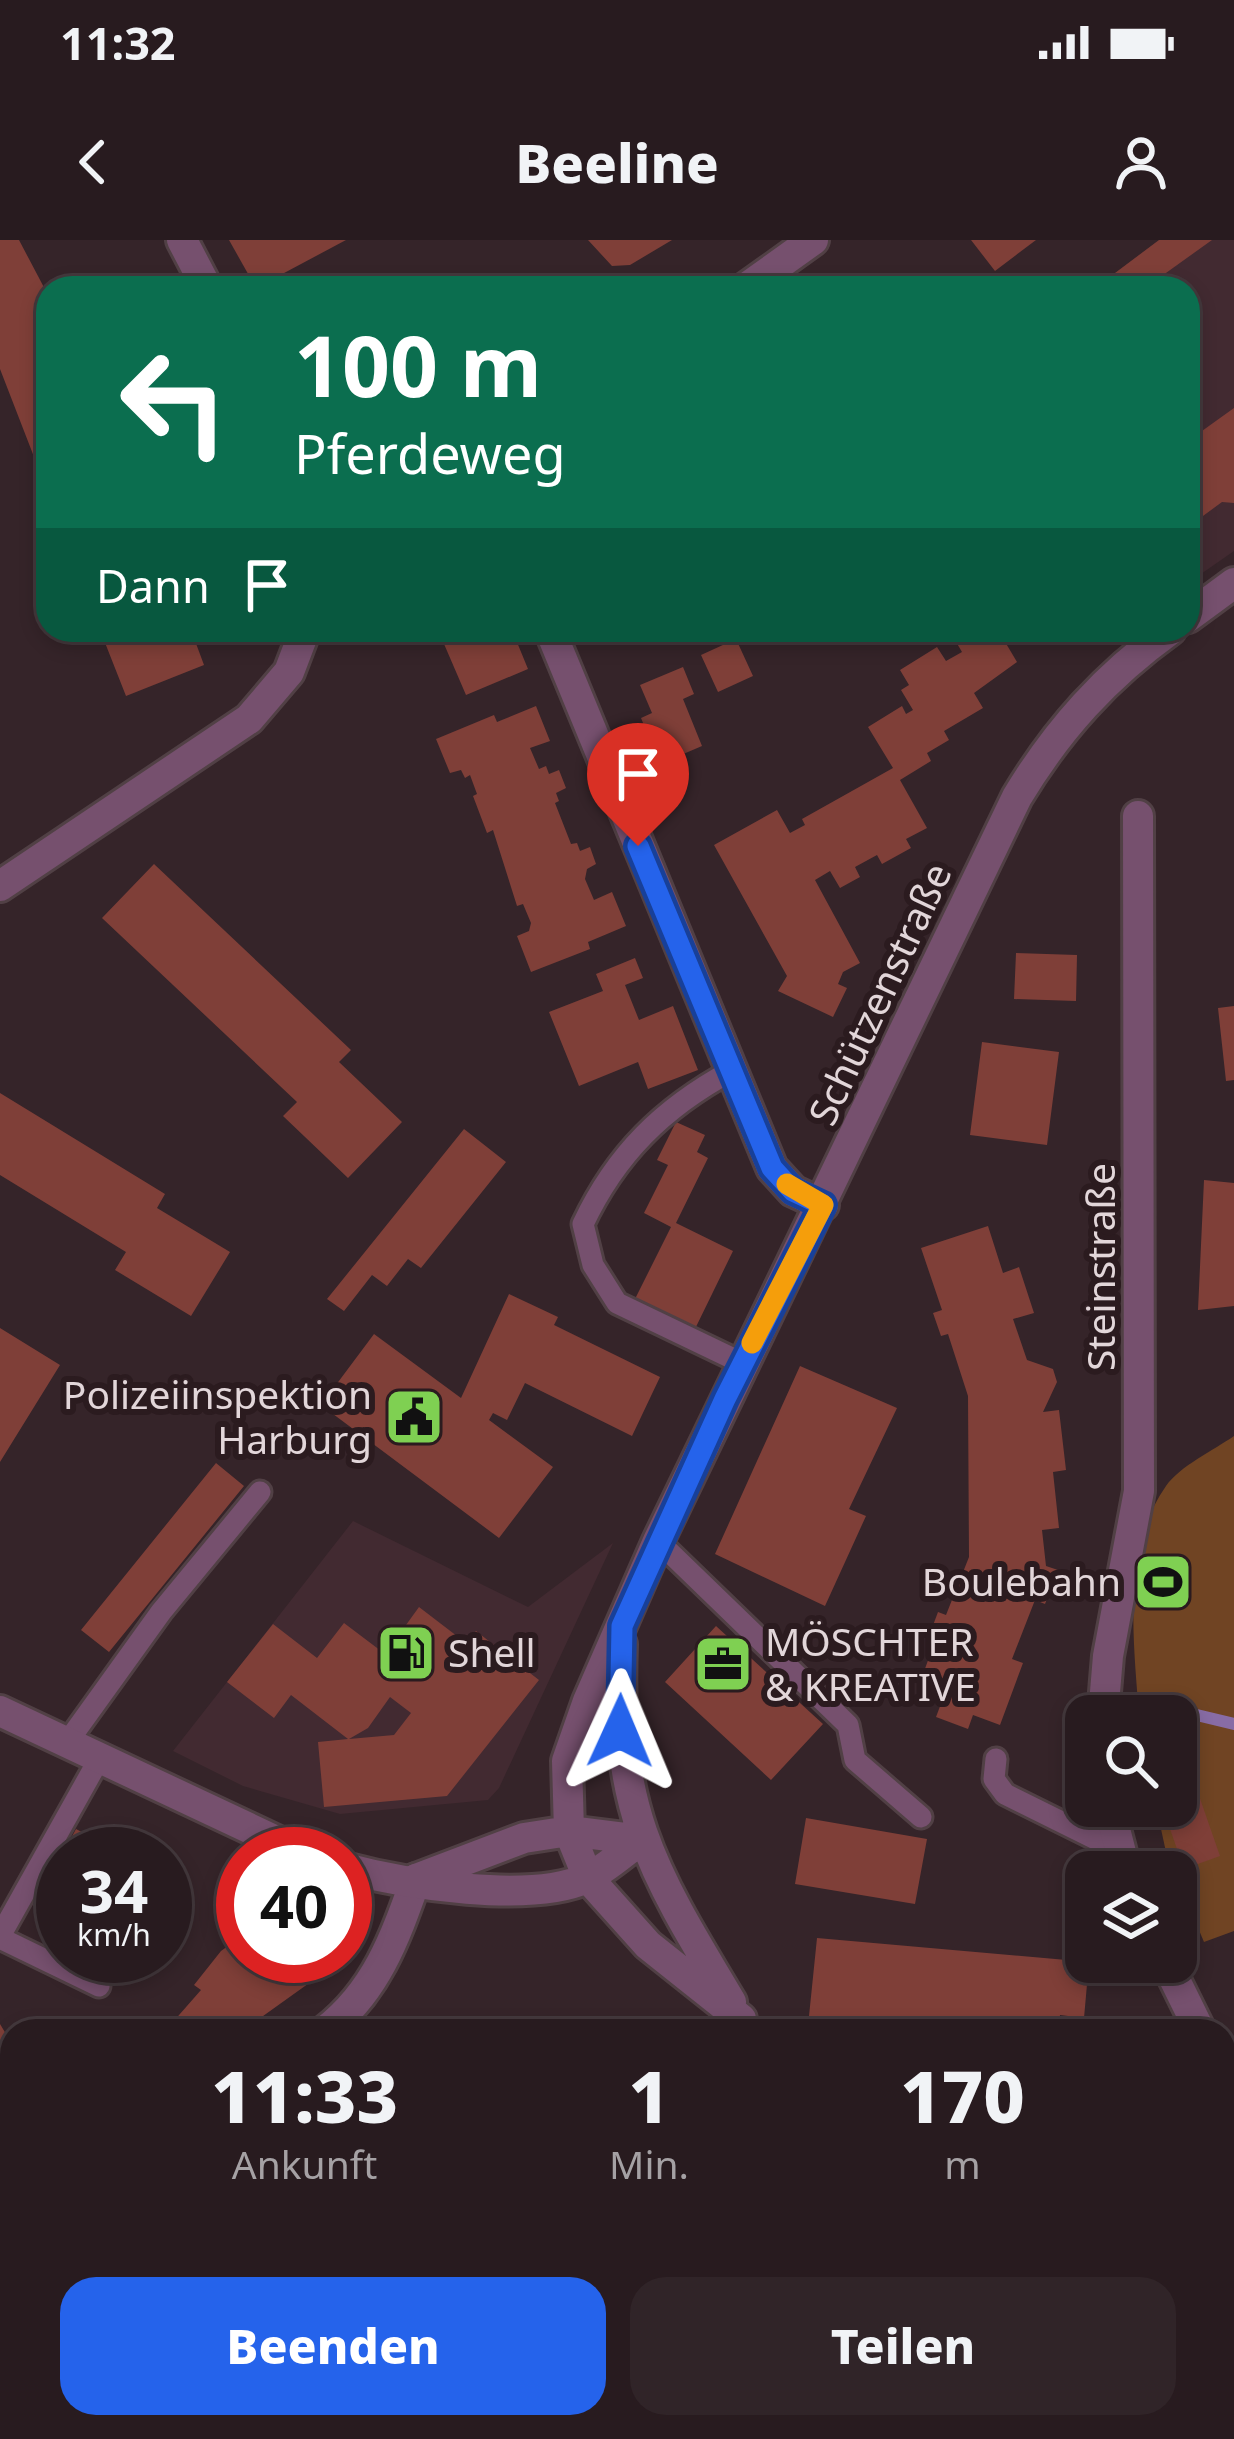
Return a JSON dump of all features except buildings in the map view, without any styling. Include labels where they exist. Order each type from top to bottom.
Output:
[{"type":"street","points":[[182,240],[201,276]]},
{"type":"street","points":[[760,276],[796,245]]},
{"type":"street","points":[[1200,608],[1234,583]]},
{"type":"street","points":[[0,886],[249,719],[289,672],[300,642]]},
{"type":"street","points":[[555,642],[772,1168],[793,1191],[823,1205]]},
{"type":"street","name":"Schützenstraße","points":[[727,2019],[648,1945],[588,1878],[569,1831],[565,1798],[573,1737],[658,1541],[1017,796],[1054,736],[1094,693],[1156,642]]},
{"type":"street","name":"Steinstraße","points":[[1105,1695],[1138,1491],[1138,816]]},
{"type":"street","name":"Schützenstraße","points":[[622,1626],[620,1731],[641,1840],[732,2019]]},
{"type":"street","points":[[0,1712],[244,1827]]},
{"type":"street","points":[[341,2019],[358,2006],[394,1942],[416,1879],[524,1838],[569,1831],[641,1840]]},
{"type":"street","points":[[372,1872],[471,1889],[541,1892],[588,1878],[641,1840]]},
{"type":"street","points":[[1176,1983],[1194,2019]]},
{"type":"lane","points":[[731,1071],[678,1103],[637,1138],[583,1223],[593,1265],[617,1303],[742,1363]]},
{"type":"lane","points":[[66,1744],[161,1612],[260,1492]]},
{"type":"lane","points":[[658,1541],[848,1725],[855,1760],[921,1817]]},
{"type":"lane","points":[[996,1759],[994,1779],[1005,1794],[1105,1851]]},
{"type":"lane","points":[[98,1761],[0,1937],[99,1986]]},
{"type":"shaded area","points":[[1207,240],[1234,240],[1234,551],[1200,575],[1200,276],[1158,276]]},
{"type":"shaded area","points":[[1234,1436],[1234,1931],[1204,1942],[1197,1925],[1197,1851],[1166,1851],[1161,1827],[1197,1827],[1197,1695],[1138,1695],[1135,1659],[1134,1598],[1142,1538],[1166,1486],[1188,1465]]},
{"type":"shaded area","name":"Shell","points":[[353,1521],[528,1607],[613,1543],[499,1788],[488,1800],[340,1814],[243,1786],[173,1751]]},
{"type":"waterway","points":[[1197,1715],[1234,1724]]},
{"type":"slow traffic","points":[[752,1343],[823,1205],[787,1184]]},
{"type":"place","name":"Polizeiinspektion Harburg","points":[[414,1417]]},
{"type":"place","name":"Boulebahn","points":[[1163,1582]]},
{"type":"place","name":"Shell","points":[[406,1653]]},
{"type":"place","name":"MÖSCHTER & KREATIVE","points":[[723,1664]]},
{"type":"route","points":[[620,1731],[622,1626],[725,1399],[823,1205],[793,1191],[772,1168],[638,846]]}]
